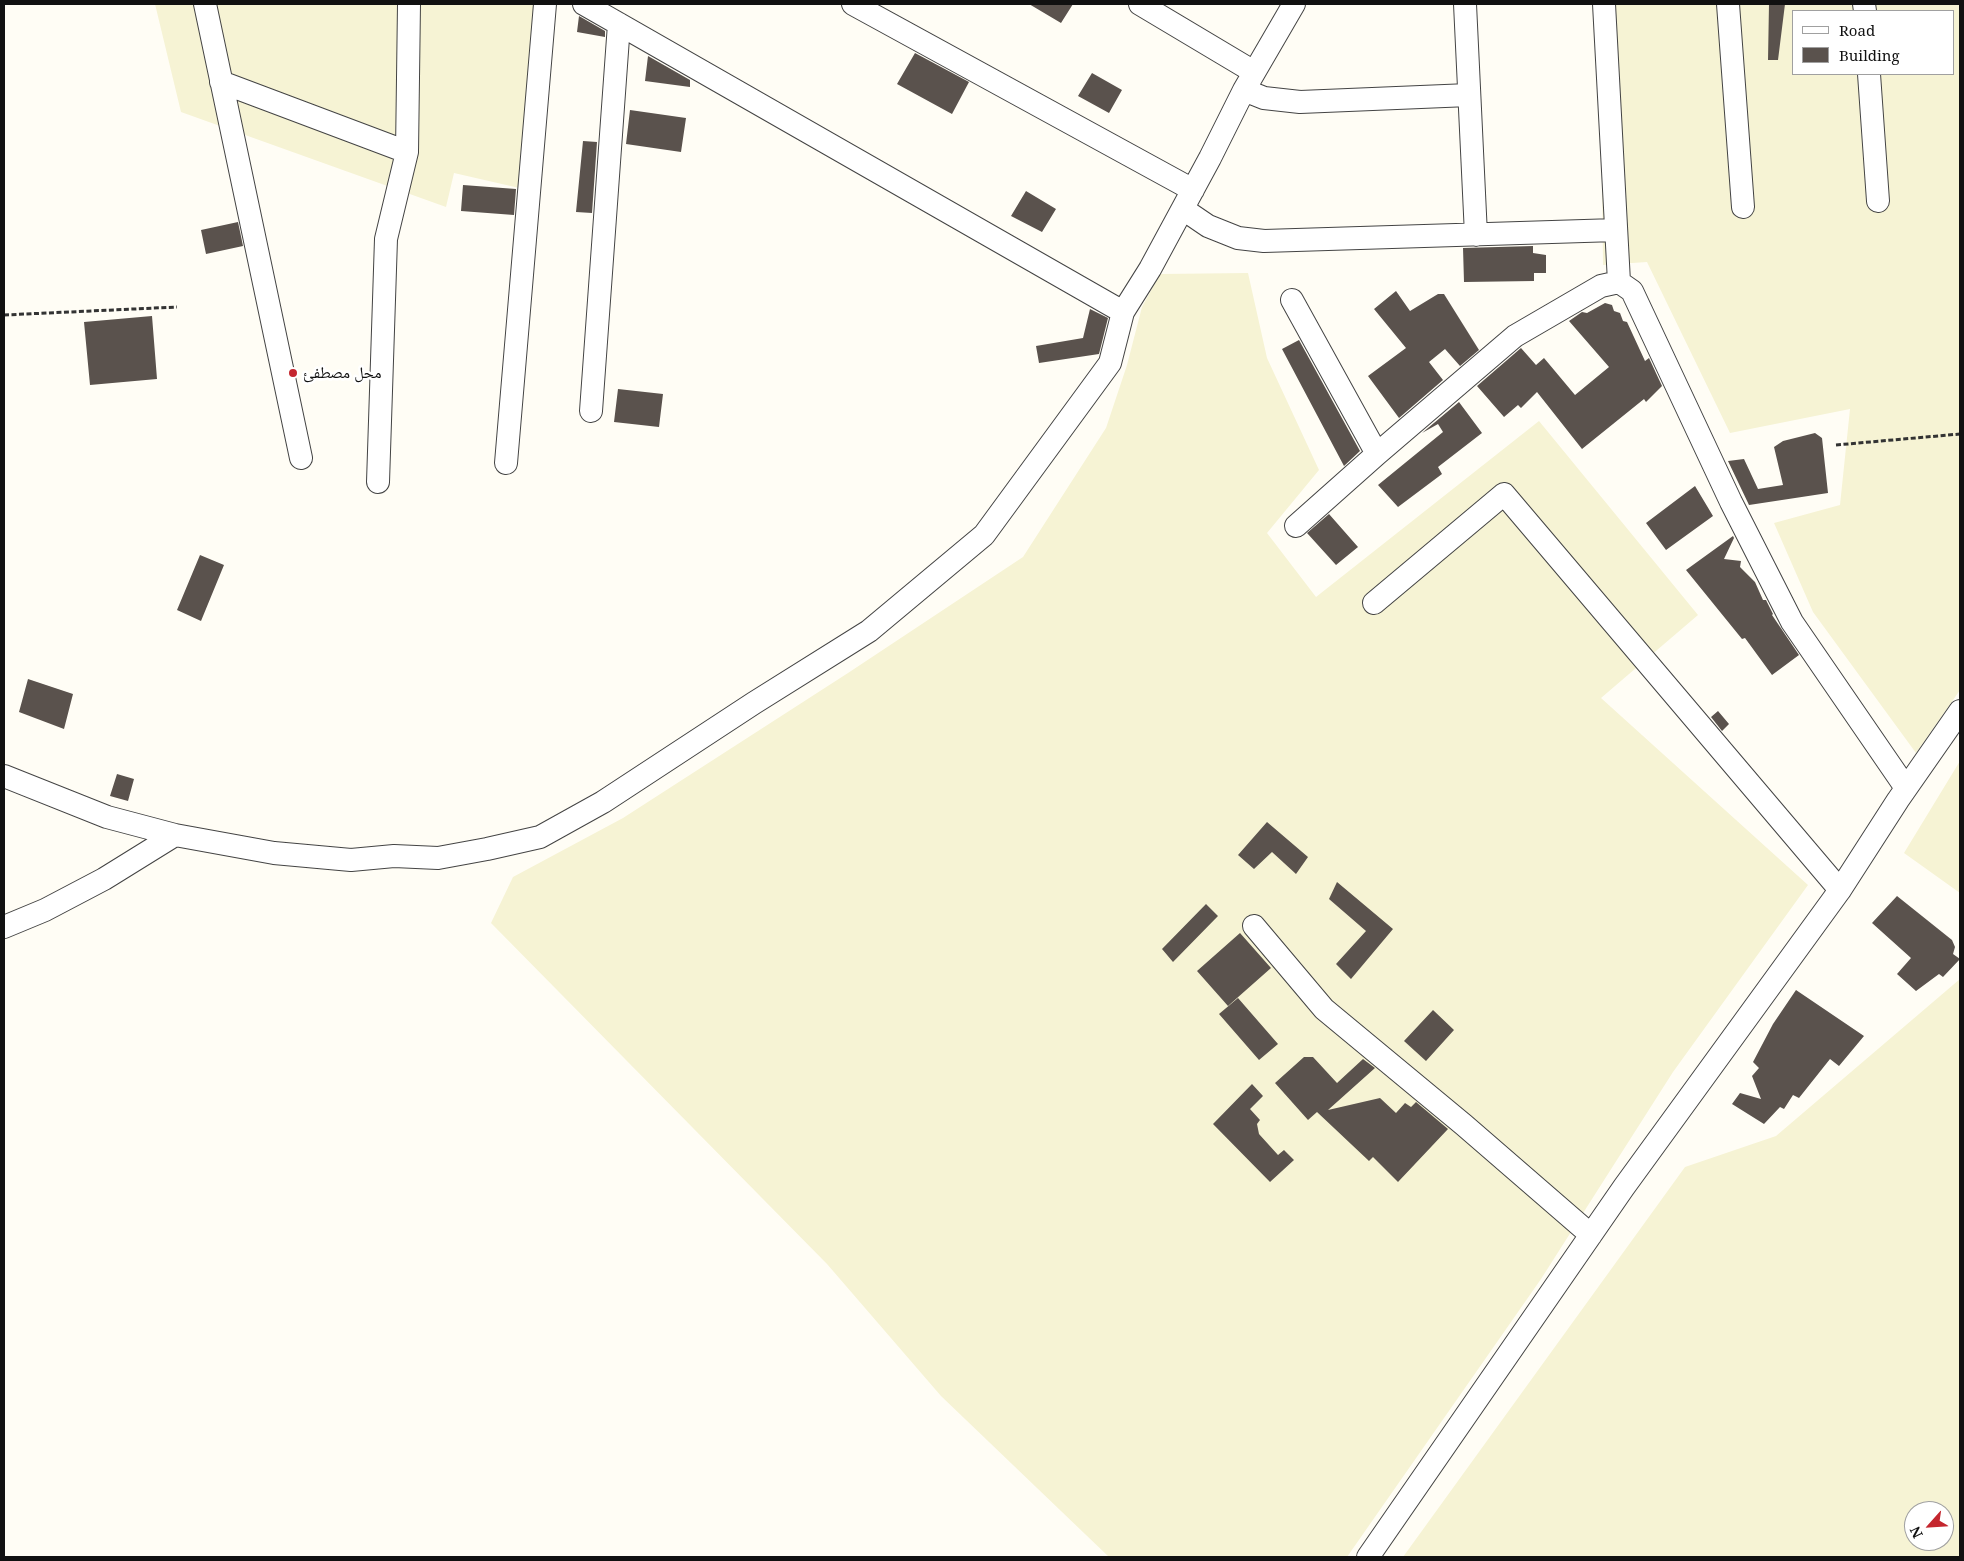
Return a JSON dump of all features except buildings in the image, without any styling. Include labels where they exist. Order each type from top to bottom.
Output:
[{"type":"street","points":[[205,4],[301,458]]},
{"type":"street","points":[[378,482],[386,239],[407,152],[409,4]]},
{"type":"street","points":[[506,463],[545,4]]},
{"type":"street","points":[[584,4],[1123,312]]},
{"type":"street","points":[[853,4],[1188,199],[1208,226],[1238,238],[1264,241],[1616,230]]},
{"type":"street","points":[[1140,4],[1249,81],[1264,98],[1300,102],[1469,95]]},
{"type":"street","points":[[4,776],[107,817],[175,835],[274,853],[351,860],[394,856],[438,858],[540,837],[603,802],[754,703],[869,632],[984,535],[1110,363],[1123,312],[1150,269],[1249,81],[1294,4]]},
{"type":"street","points":[[1465,4],[1476,235]]},
{"type":"street","points":[[1604,4],[1619,282],[1632,292],[1731,502],[1792,622],[1906,788]]},
{"type":"street","points":[[1728,4],[1743,207]]},
{"type":"street","points":[[591,410],[619,24]]},
{"type":"street","points":[[1869,75],[1878,201]]},
{"type":"street","points":[[221,82],[407,152]]},
{"type":"street","points":[[1296,526],[1515,336],[1601,286],[1619,282]]},
{"type":"street","points":[[1292,300],[1377,454]]},
{"type":"street","points":[[1374,604],[1504,494],[1840,890]]},
{"type":"street","points":[[1368,1557],[1591,1235],[1840,890],[1906,788],[1960,711]]},
{"type":"street","points":[[4,927],[45,910],[104,879],[175,835]]},
{"type":"street","points":[[1254,926],[1324,1009],[1464,1125],[1591,1235]]},
{"type":"path","points":[[4,314],[177,307]]},
{"type":"path","points":[[1836,445],[1960,434]]},
{"type":"shaded area","points":[[155,4],[546,4],[528,190],[454,173],[446,207],[181,112]]},
{"type":"shaded area","points":[[1600,4],[1960,4],[1960,690],[1916,753],[1813,612],[1774,523],[1840,505],[1850,409],[1730,433],[1647,262],[1603,265]]},
{"type":"shaded area","points":[[1248,273],[1267,358],[1319,470],[1267,533],[1316,597],[1539,421],[1698,615],[1601,698],[1808,885],[1673,1072],[1541,1279],[1347,1557],[1109,1557],[941,1396],[827,1264],[491,923],[513,877],[623,818],[848,673],[1023,557],[1106,428],[1127,365],[1142,307],[1160,274]]},
{"type":"shaded area","points":[[1960,761],[1960,893],[1904,853]]},
{"type":"shaded area","points":[[1960,979],[1960,1557],[1403,1557],[1685,1167],[1776,1136]]},
{"type":"place","name":"محل مصطفئ","points":[[293,373]]}]
